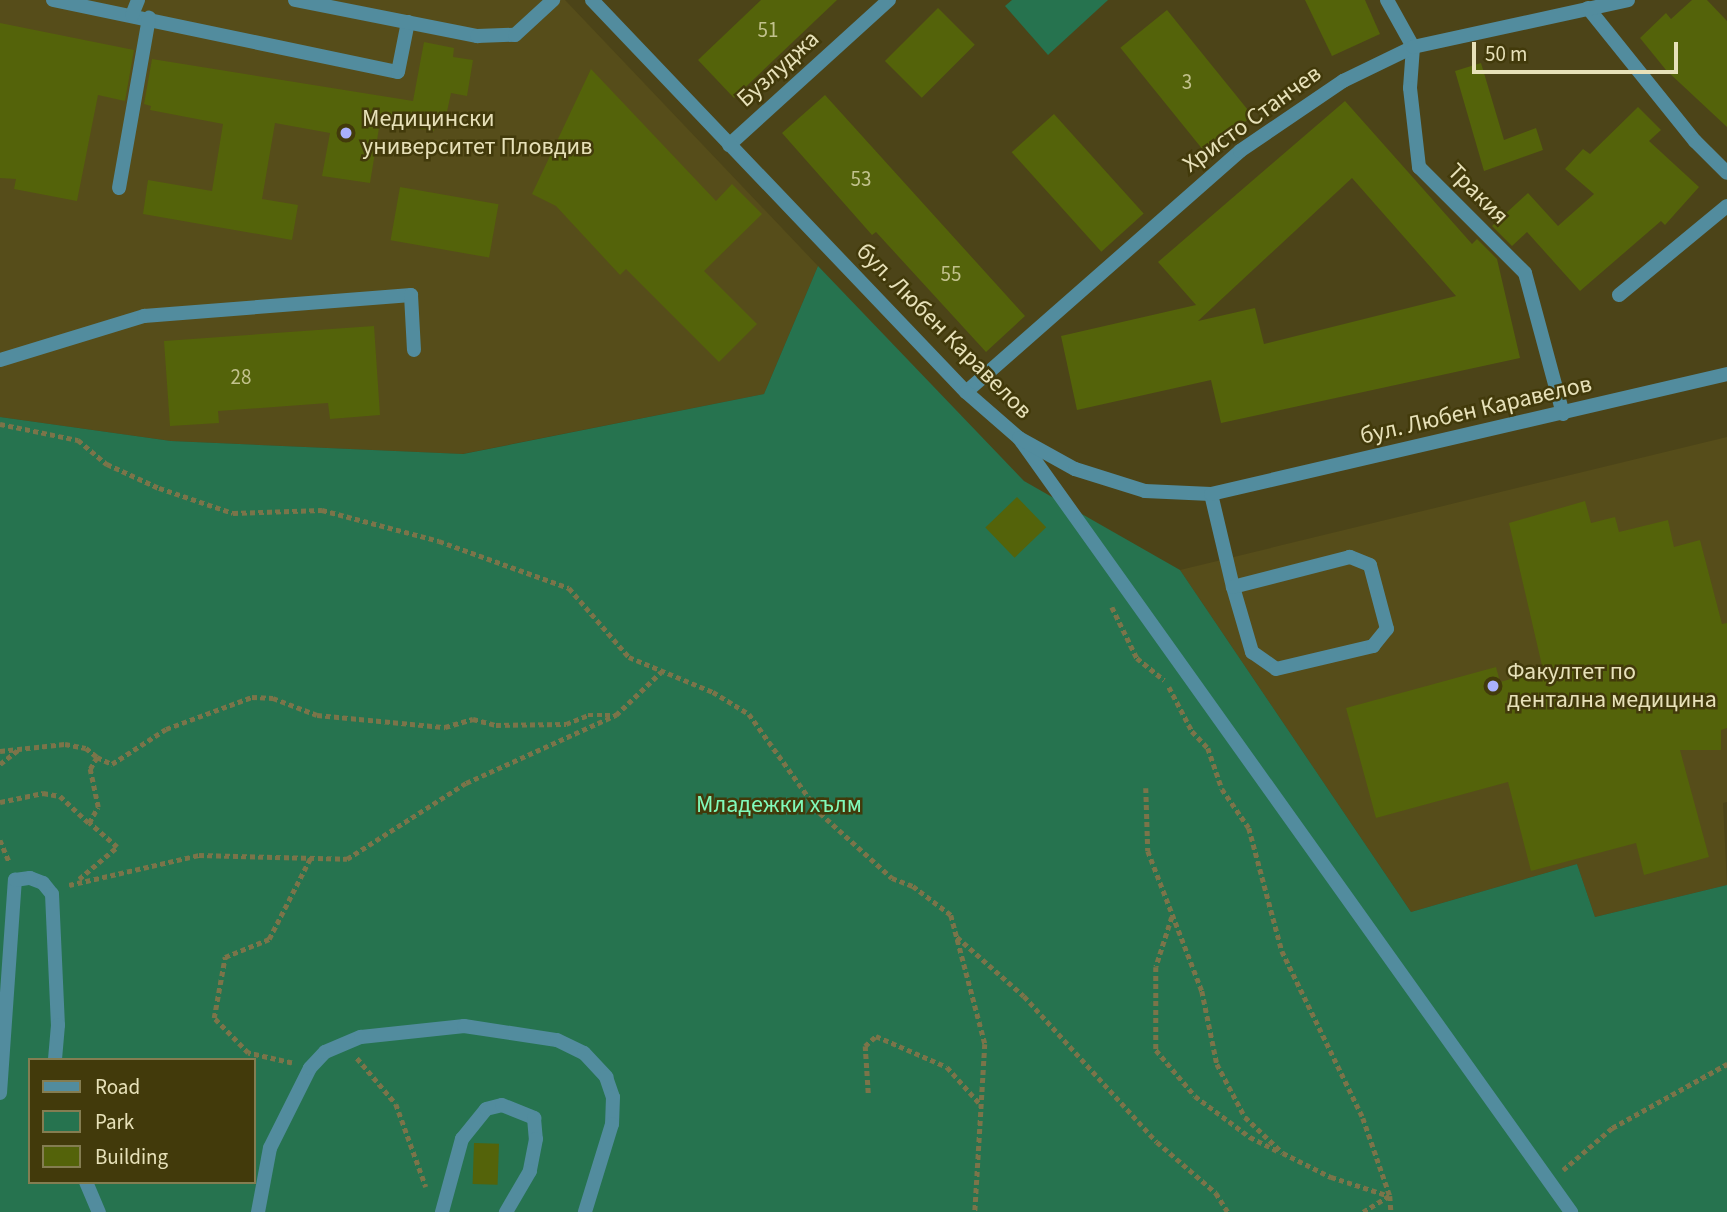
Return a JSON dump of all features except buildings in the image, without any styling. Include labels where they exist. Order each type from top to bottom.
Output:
[{"type":"street","points":[[53,0],[398,72],[408,22]]},
{"type":"street","points":[[132,15],[138,0]]},
{"type":"street","points":[[295,0],[477,36],[515,35],[553,0]]},
{"type":"street","name":"бул. Любен Каравелов","points":[[592,0],[966,392],[1019,438],[1075,469],[1144,491],[1211,494],[1727,374]]},
{"type":"street","name":"Бузлуджа","points":[[729,145],[889,0]]},
{"type":"street","points":[[1387,0],[1413,47]]},
{"type":"street","name":"Христо Станчев","points":[[966,392],[1240,151],[1343,81],[1413,47],[1628,0]]},
{"type":"street","points":[[1588,8],[1695,141],[1727,173]]},
{"type":"street","points":[[119,188],[149,18]]},
{"type":"street","name":"Тракия","points":[[1413,47],[1410,88],[1419,167],[1525,273],[1563,414]]},
{"type":"street","points":[[1619,295],[1727,206]]},
{"type":"street","points":[[0,360],[144,316],[411,295],[414,350]]},
{"type":"street","points":[[1019,438],[1571,1212]]},
{"type":"street","points":[[1211,494],[1234,587],[1252,652],[1276,669],[1373,646],[1387,629],[1370,565],[1350,557],[1234,587]]},
{"type":"street","points":[[0,1093],[15,880],[30,878],[43,883],[52,894],[58,1025],[55,1058]]},
{"type":"street","points":[[258,1212],[270,1148],[310,1068],[342,1041],[464,1026],[557,1040],[584,1053],[606,1077],[613,1097],[612,1124],[585,1212]]},
{"type":"street","points":[[442,1212],[463,1139],[486,1109],[502,1105],[534,1118],[536,1139],[530,1171],[506,1212]]},
{"type":"street","points":[[87,1184],[99,1212]]},
{"type":"path","points":[[0,424],[78,440],[107,464],[149,484],[233,513],[322,510],[439,541],[569,588],[629,657],[713,692],[749,714],[820,813],[891,878],[913,886],[951,915],[985,1044],[975,1212]]},
{"type":"path","points":[[1110,603],[1137,658],[1168,685],[1192,731],[1208,748],[1222,789],[1249,828],[1282,951],[1363,1118],[1390,1196],[1391,1212]]},
{"type":"path","points":[[78,879],[199,855],[347,859],[466,783],[617,715],[661,672]]},
{"type":"path","points":[[0,751],[65,744],[112,764],[121,761],[166,729],[252,697],[273,698],[317,715],[444,727],[474,719],[496,725],[566,723],[588,715],[617,715]]},
{"type":"path","points":[[0,764],[22,747]]},
{"type":"path","points":[[89,823],[99,807],[90,769],[97,757]]},
{"type":"path","points":[[1146,788],[1148,851],[1202,991],[1217,1064],[1245,1117],[1283,1153]]},
{"type":"path","points":[[0,802],[43,793],[60,796],[117,847],[78,879],[52,894]]},
{"type":"path","points":[[310,1068],[248,1053],[215,1018],[225,957],[269,939],[311,857]]},
{"type":"path","points":[[1172,917],[1156,967],[1156,1050],[1195,1096],[1250,1137],[1331,1177],[1390,1196]]},
{"type":"path","points":[[957,937],[1024,996],[1157,1142],[1216,1193],[1228,1212]]},
{"type":"path","points":[[868,1093],[865,1046],[876,1036],[947,1067],[982,1106]]},
{"type":"path","points":[[342,1041],[396,1104],[424,1172],[427,1199]]},
{"type":"path","points":[[1549,1182],[1612,1128],[1727,1064]]},
{"type":"path","points":[[1363,1212],[1390,1196]]},
{"type":"shaded area","name":"Медицински университет Пловдив","points":[[0,0],[565,0],[818,266],[764,394],[462,454],[171,441],[0,417]]},
{"type":"shaded area","name":"Факултет по дентална медицина","points":[[1727,437],[1727,802],[1723,803],[1727,885],[1595,917],[1577,864],[1411,912],[1180,570]]},
{"type":"green space","points":[[1012,0],[1108,0],[1048,55],[1005,6]]},
{"type":"green space","name":"Младежки хълм","points":[[818,266],[1024,481],[1180,570],[1411,912],[1577,864],[1595,917],[1727,885],[1727,1212],[0,1212],[0,417],[171,441],[463,454],[764,394]]},
{"type":"place","name":"Медицински университет Пловдив","points":[[346,133]]},
{"type":"place","name":"Факултет по дентална медицина","points":[[1493,686]]}]
